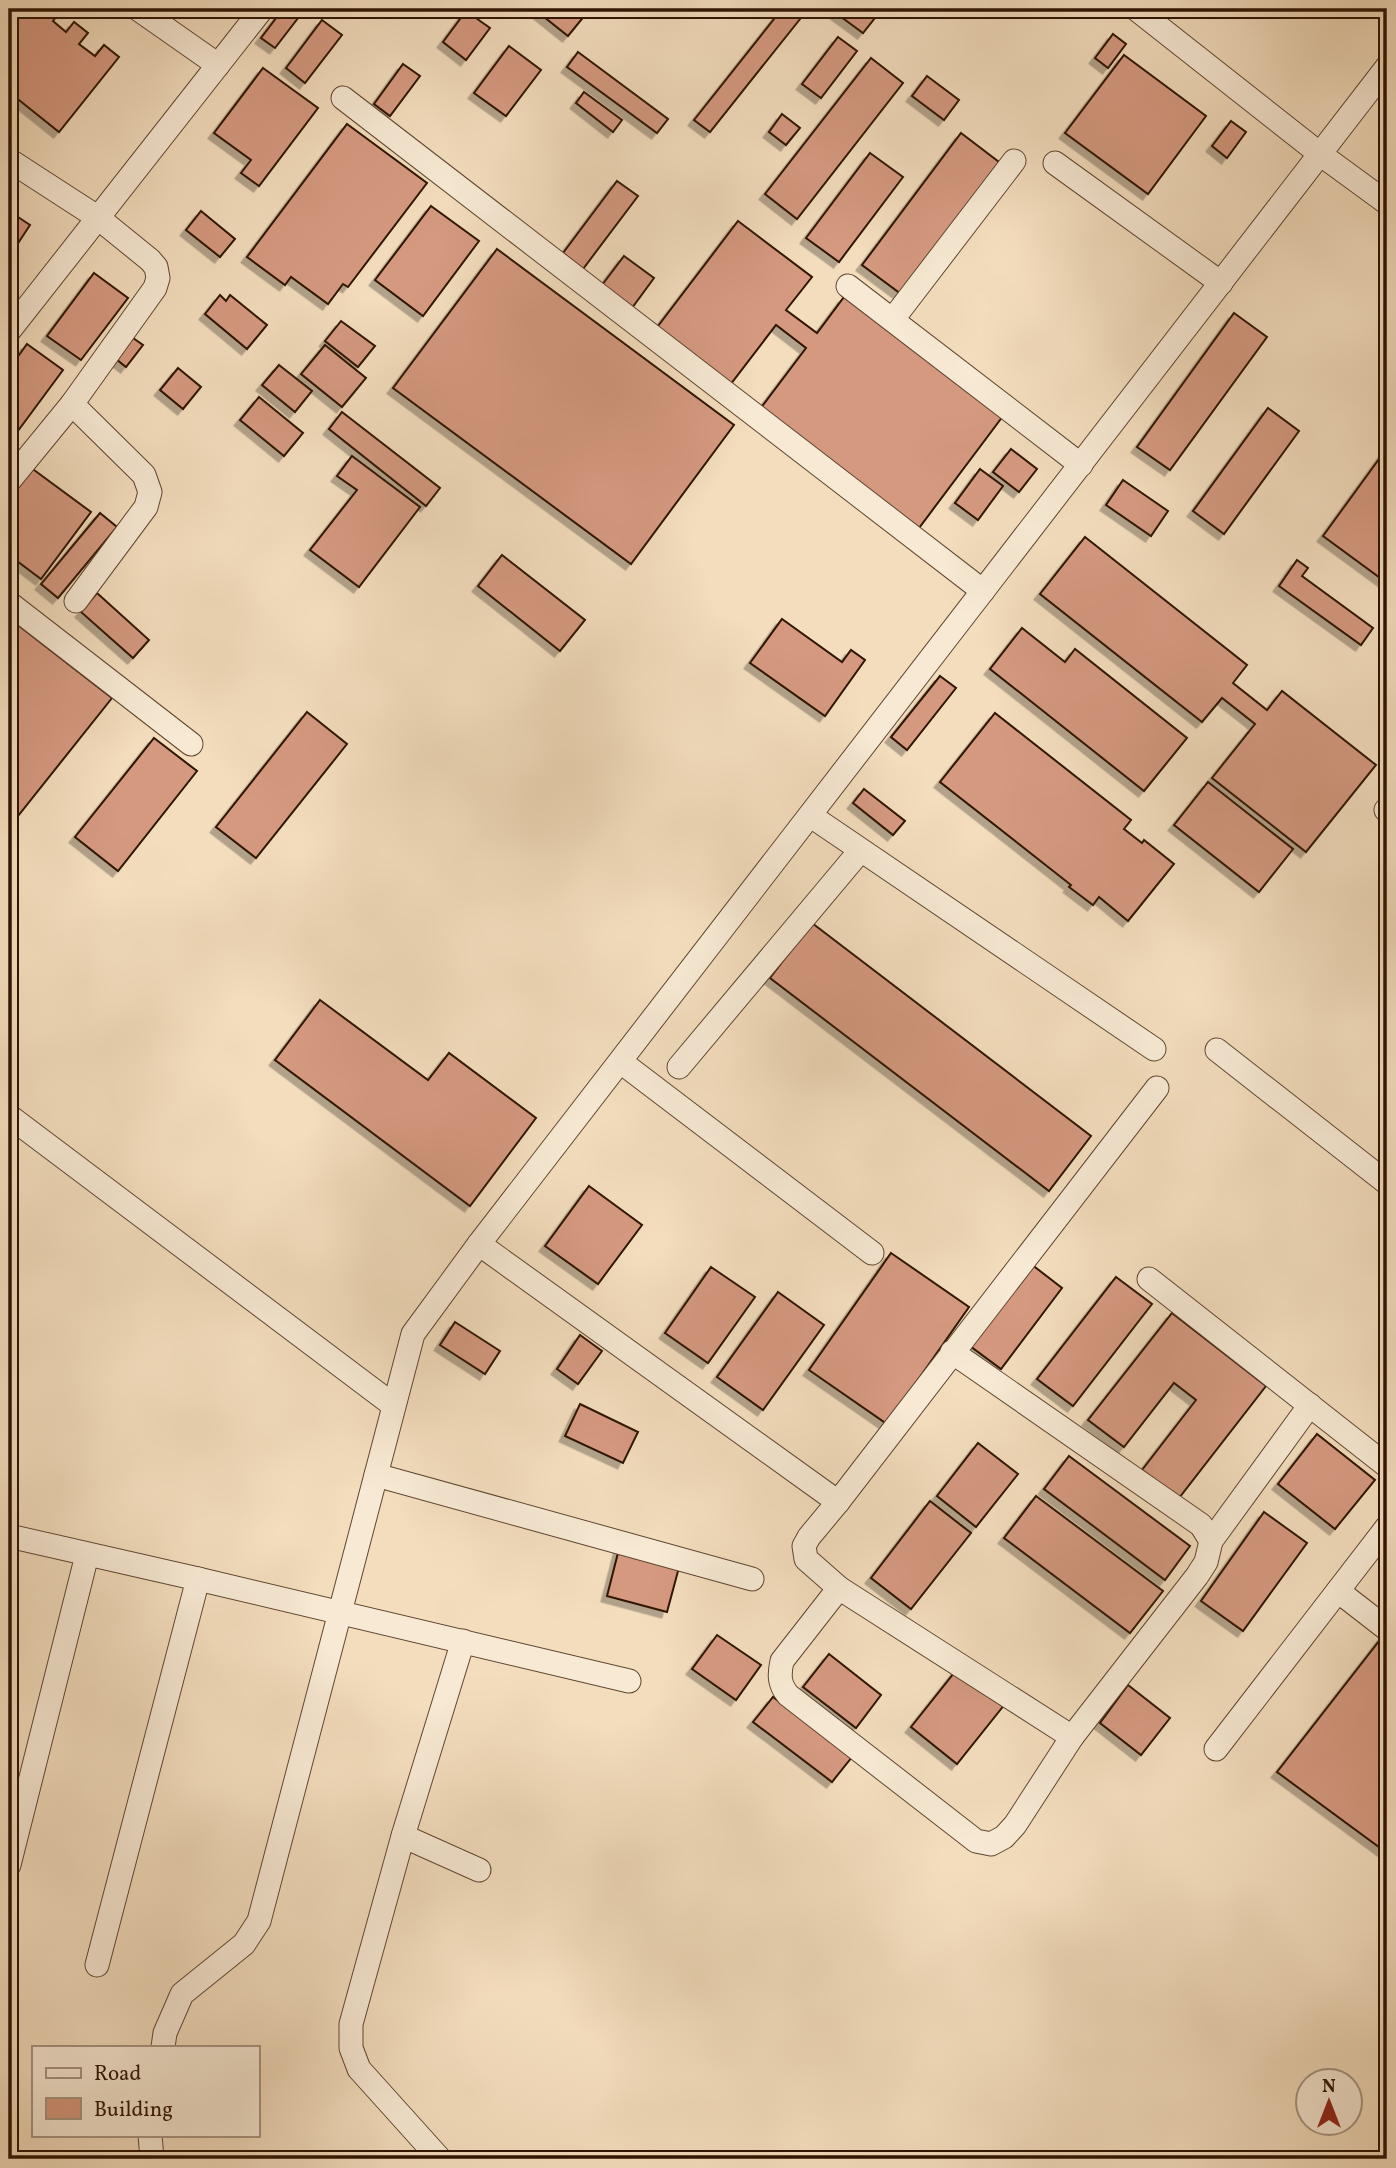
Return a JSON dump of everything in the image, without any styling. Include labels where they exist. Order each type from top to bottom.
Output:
[{"type":"street","points":[[138,9],[218,65]]},
{"type":"street","points":[[9,331],[262,9]]},
{"type":"street","points":[[1136,9],[1320,154],[1387,203]]},
{"type":"street","points":[[163,2046],[165,2033],[182,1994],[244,1944],[260,1921],[412,1334],[1387,67]]},
{"type":"street","points":[[343,98],[983,591]]},
{"type":"street","points":[[9,160],[97,217],[150,260],[156,267],[158,278],[155,288],[72,404],[9,481]]},
{"type":"street","points":[[893,319],[1014,161]]},
{"type":"street","points":[[1055,163],[1221,283]]},
{"type":"street","points":[[848,286],[1080,465]]},
{"type":"street","points":[[72,404],[144,475],[150,492],[146,507],[76,601]]},
{"type":"street","points":[[9,603],[191,744]]},
{"type":"street","points":[[811,816],[1154,1049]]},
{"type":"street","points":[[679,1067],[860,851]]},
{"type":"street","points":[[1217,1050],[1387,1183]]},
{"type":"street","points":[[621,1062],[872,1252]]},
{"type":"street","points":[[1072,1737],[839,1588],[806,1559],[804,1546],[808,1537],[838,1502],[1157,1088]]},
{"type":"street","points":[[9,1116],[393,1405]]},
{"type":"street","points":[[479,1244],[838,1502]]},
{"type":"street","points":[[1149,1279],[1387,1466]]},
{"type":"street","points":[[952,1352],[1201,1525],[1211,1541]]},
{"type":"street","points":[[839,1588],[782,1661],[779,1674],[781,1686],[798,1703],[976,1841],[991,1844],[1004,1837],[1015,1825],[1072,1737],[1197,1576],[1206,1562],[1211,1541],[1310,1405]]},
{"type":"street","points":[[376,1475],[752,1579]]},
{"type":"street","points":[[1216,1749],[1387,1527]]},
{"type":"street","points":[[9,1536],[198,1578],[629,1681]]},
{"type":"street","points":[[9,1865],[87,1555]]},
{"type":"street","points":[[97,1965],[198,1578]]},
{"type":"street","points":[[1338,1591],[1387,1629]]},
{"type":"street","points":[[440,2159],[359,2068],[351,2048],[351,2024],[403,1836],[463,1641]]},
{"type":"street","points":[[403,1836],[479,1870]]},
{"type":"street","points":[[150,2136],[152,2159]]},
{"type":"building","points":[[9,9],[58,9],[61,11],[53,21],[66,32],[74,22],[88,33],[79,44],[95,56],[104,45],[119,57],[59,132],[9,92]]},
{"type":"building","points":[[283,9],[305,9],[275,48],[261,38]]},
{"type":"building","points":[[534,9],[590,9],[568,36]]},
{"type":"building","points":[[782,9],[808,9],[710,132],[694,120]]},
{"type":"building","points":[[882,9],[863,33],[833,11]]},
{"type":"building","points":[[466,11],[490,28],[466,60],[443,42]]},
{"type":"building","points":[[322,20],[342,35],[305,83],[286,68]]},
{"type":"building","points":[[1113,34],[1126,44],[1108,68],[1095,58]]},
{"type":"building","points":[[838,37],[857,51],[821,98],[802,84]]},
{"type":"building","points":[[509,46],[541,70],[506,116],[474,93]]},
{"type":"building","points":[[578,52],[668,119],[657,133],[567,67]]},
{"type":"building","points":[[1124,55],[1206,116],[1148,194],[1065,133]]},
{"type":"building","points":[[871,58],[903,83],[797,219],[765,194]]},
{"type":"building","points":[[403,64],[420,76],[390,116],[374,104]]},
{"type":"building","points":[[263,68],[318,108],[259,186],[241,173],[251,160],[214,133]]},
{"type":"building","points":[[927,76],[959,100],[944,120],[912,96]]},
{"type":"building","points":[[584,92],[622,120],[613,132],[576,103]]},
{"type":"building","points":[[782,114],[800,128],[786,145],[769,132]]},
{"type":"building","points":[[1231,121],[1246,132],[1227,158],[1212,146]]},
{"type":"building","points":[[347,124],[427,183],[348,287],[343,284],[328,304],[291,277],[285,285],[247,257]]},
{"type":"building","points":[[961,133],[999,162],[901,294],[862,265]]},
{"type":"building","points":[[870,153],[903,177],[839,262],[806,238]]},
{"type":"building","points":[[617,181],[638,196],[583,269],[563,253]]},
{"type":"building","points":[[431,206],[479,241],[423,316],[375,280]]},
{"type":"building","points":[[9,211],[30,225],[9,257]]},
{"type":"building","points":[[201,211],[235,239],[220,257],[186,230]]},
{"type":"building","points":[[738,221],[812,277],[786,310],[817,333],[844,297],[1003,416],[919,528],[760,409],[806,348],[776,325],[730,385],[655,330]]},
{"type":"building","points":[[497,249],[734,425],[631,564],[393,388]]},
{"type":"building","points":[[624,256],[654,278],[629,312],[599,289]]},
{"type":"building","points":[[94,273],[128,298],[81,360],[47,336]]},
{"type":"building","points":[[220,295],[226,301],[230,295],[267,325],[247,349],[205,314]]},
{"type":"building","points":[[1234,313],[1267,337],[1170,470],[1137,447]]},
{"type":"building","points":[[341,321],[375,346],[358,367],[325,341]]},
{"type":"building","points":[[133,338],[143,345],[126,367],[116,359]]},
{"type":"building","points":[[27,344],[63,370],[9,443],[9,369]]},
{"type":"building","points":[[325,345],[366,378],[342,407],[301,374]]},
{"type":"building","points":[[279,365],[312,391],[295,412],[262,385]]},
{"type":"building","points":[[178,368],[201,387],[183,409],[160,390]]},
{"type":"building","points":[[259,397],[303,433],[284,456],[240,420]]},
{"type":"building","points":[[1268,408],[1299,431],[1224,534],[1193,511]]},
{"type":"building","points":[[342,412],[440,488],[426,506],[329,429]]},
{"type":"building","points":[[1387,448],[1387,583],[1323,536]]},
{"type":"building","points":[[1011,449],[1037,469],[1019,492],[993,472]]},
{"type":"building","points":[[352,456],[420,507],[359,587],[310,550],[357,490],[337,476]]},
{"type":"building","points":[[30,467],[91,512],[41,579],[9,555],[9,495]]},
{"type":"building","points":[[980,469],[1003,486],[978,520],[955,503]]},
{"type":"building","points":[[1123,480],[1168,511],[1151,536],[1106,505]]},
{"type":"building","points":[[100,513],[117,527],[58,598],[41,584]]},
{"type":"building","points":[[1085,537],[1247,665],[1233,683],[1267,710],[1282,691],[1376,765],[1306,852],[1212,778],[1255,724],[1222,698],[1202,722],[1040,594]]},
{"type":"building","points":[[502,555],[585,620],[560,651],[478,586]]},
{"type":"building","points":[[1297,560],[1308,568],[1302,576],[1373,628],[1361,645],[1279,586]]},
{"type":"building","points":[[97,593],[149,640],[133,658],[81,612]]},
{"type":"building","points":[[9,618],[112,698],[10,826],[9,825]]},
{"type":"building","points":[[782,619],[842,662],[851,650],[865,660],[825,716],[750,663]]},
{"type":"building","points":[[1022,628],[1065,662],[1075,649],[1187,738],[1144,791],[990,669]]},
{"type":"building","points":[[940,676],[956,688],[907,750],[891,737]]},
{"type":"building","points":[[307,712],[347,744],[256,858],[216,827]]},
{"type":"building","points":[[995,713],[1131,820],[1124,829],[1142,843],[1144,840],[1174,864],[1128,921],[1099,897],[1093,905],[940,782]]},
{"type":"building","points":[[154,738],[197,771],[118,871],[75,837]]},
{"type":"building","points":[[1208,782],[1293,849],[1259,892],[1174,825]]},
{"type":"building","points":[[864,789],[905,821],[893,835],[853,803]]},
{"type":"building","points":[[812,923],[1091,1136],[1049,1191],[770,978]]},
{"type":"building","points":[[320,1000],[428,1080],[449,1053],[536,1118],[470,1206],[275,1060]]},
{"type":"building","points":[[589,1186],[642,1225],[598,1284],[545,1246]]},
{"type":"building","points":[[891,1253],[969,1307],[887,1424],[809,1370]]},
{"type":"building","points":[[1031,1264],[1062,1288],[1001,1369],[970,1346]]},
{"type":"building","points":[[711,1267],[755,1297],[708,1363],[665,1333]]},
{"type":"building","points":[[1116,1277],[1152,1304],[1073,1406],[1037,1379]]},
{"type":"building","points":[[778,1292],[824,1325],[763,1410],[717,1377]]},
{"type":"building","points":[[1172,1313],[1266,1386],[1179,1498],[1142,1470],[1196,1400],[1174,1383],[1124,1447],[1088,1420]]},
{"type":"building","points":[[455,1322],[500,1351],[485,1374],[440,1345]]},
{"type":"building","points":[[580,1335],[602,1351],[578,1384],[557,1369]]},
{"type":"building","points":[[580,1404],[638,1432],[623,1463],[565,1436]]},
{"type":"building","points":[[1317,1434],[1375,1480],[1335,1529],[1278,1484]]},
{"type":"building","points":[[978,1443],[1018,1474],[976,1527],[937,1496]]},
{"type":"building","points":[[1069,1456],[1190,1546],[1165,1580],[1044,1489]]},
{"type":"building","points":[[1036,1496],[1163,1591],[1130,1633],[1004,1538]]},
{"type":"building","points":[[930,1501],[971,1533],[911,1609],[871,1578]]},
{"type":"building","points":[[1264,1512],[1307,1543],[1243,1631],[1201,1601]]},
{"type":"building","points":[[620,1545],[681,1560],[667,1612],[607,1596]]},
{"type":"building","points":[[717,1635],[761,1665],[736,1700],[692,1669]]},
{"type":"building","points":[[1383,1636],[1387,1639],[1387,1853],[1277,1772]]},
{"type":"building","points":[[829,1654],[881,1695],[856,1728],[803,1687]]},
{"type":"building","points":[[958,1668],[1005,1704],[957,1764],[911,1727]]},
{"type":"building","points":[[1128,1685],[1170,1718],[1141,1755],[1100,1723]]},
{"type":"building","points":[[773,1697],[852,1757],[832,1782],[753,1722]]}]
